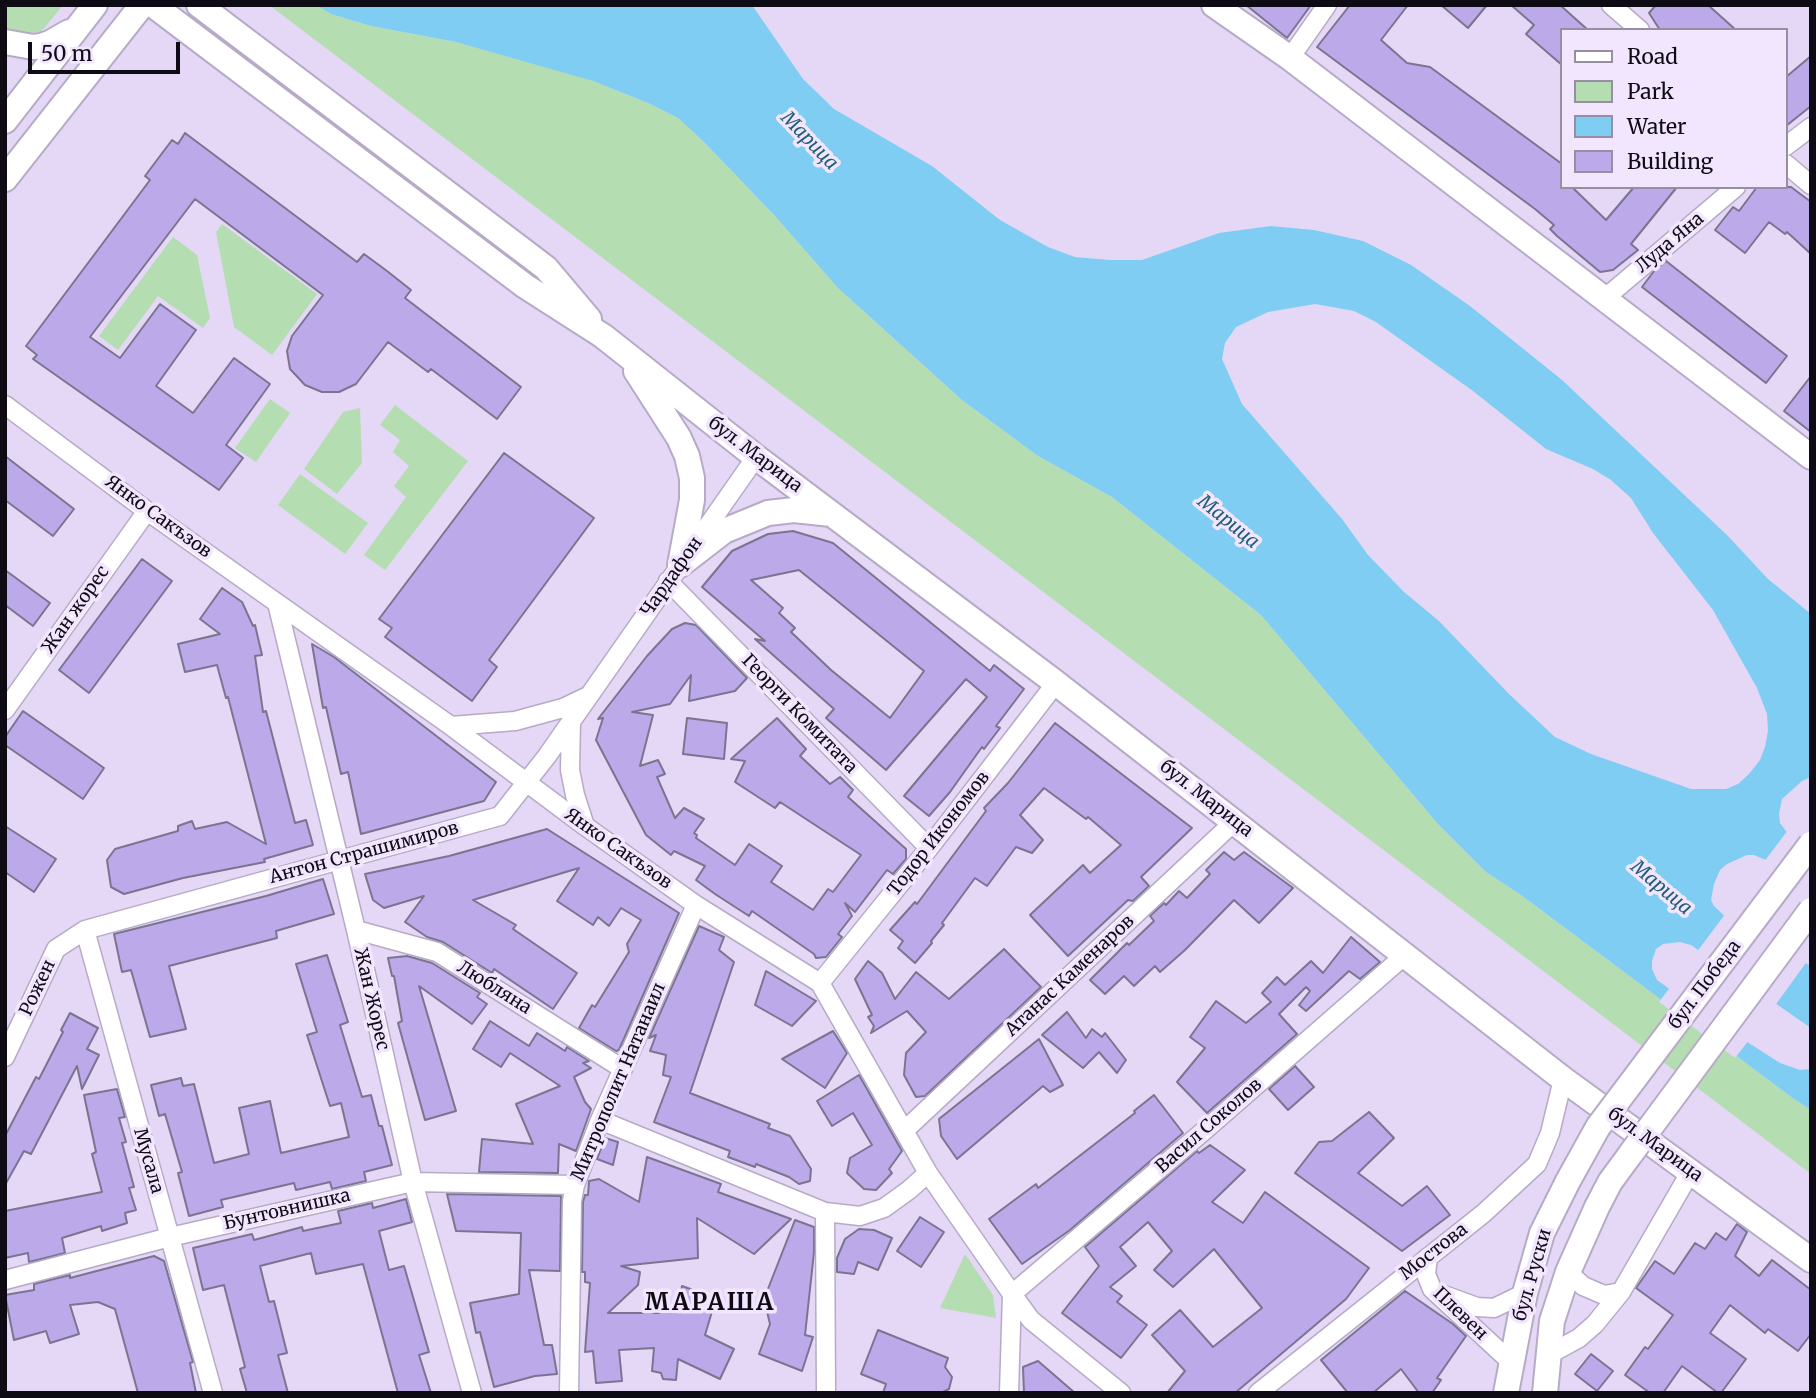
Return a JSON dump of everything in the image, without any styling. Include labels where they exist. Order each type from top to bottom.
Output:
[{"type":"street","points":[[5,180],[142,5]]},
{"type":"street","name":"бул. Марица","points":[[153,5],[524,286],[603,335],[756,457],[1235,821],[1563,1079],[1811,1260]]},
{"type":"street","name":"бул. Марица","points":[[199,5],[546,268],[603,335]]},
{"type":"street","points":[[1214,5],[1290,58],[1811,457]]},
{"type":"street","points":[[1290,58],[1327,5]]},
{"type":"street","points":[[1611,5],[1634,18]]},
{"type":"street","points":[[5,42],[41,46],[50,43],[86,16]]},
{"type":"street","points":[[5,121],[86,16]]},
{"type":"street","points":[[1788,144],[1811,127]]},
{"type":"street","points":[[1788,166],[1811,185]]},
{"type":"street","name":"Луда Яна","points":[[1604,299],[1734,189]]},
{"type":"street","points":[[624,353],[673,428],[687,456],[692,478],[692,500],[674,573]]},
{"type":"street","name":"Янко Сакъзов","points":[[5,405],[696,905],[820,983],[928,1173],[1031,1320],[1121,1393]]},
{"type":"street","name":"Чардафон","points":[[587,697],[756,457]]},
{"type":"street","name":"Жан жорес","points":[[5,710],[147,510]]},
{"type":"street","points":[[674,573],[724,531],[768,513],[794,510],[832,514]]},
{"type":"street","name":"Георги Комитата","points":[[674,573],[929,848]]},
{"type":"street","name":"Жан Жорес","points":[[277,603],[356,930],[413,1182],[472,1393]]},
{"type":"street","name":"Тодор Икономов","points":[[820,983],[929,848],[1056,683]]},
{"type":"street","points":[[451,726],[515,722],[563,708],[587,697]]},
{"type":"street","name":"Антон Страшимиров","points":[[85,930],[500,816],[587,697]]},
{"type":"street","points":[[571,720],[570,770],[585,826]]},
{"type":"street","name":"Атанас Каменаров","points":[[905,1130],[1235,821]]},
{"type":"street","name":"бул. Победа","points":[[1598,1127],[1811,844]]},
{"type":"street","name":"Митрополит Натанаил","points":[[569,1393],[572,1201],[575,1185],[600,1120],[696,905]]},
{"type":"street","name":"бул. Руски","points":[[1545,1393],[1552,1321],[1568,1272],[1597,1207],[1632,1152],[1811,909]]},
{"type":"street","name":"Рожен","points":[[5,1057],[56,949],[85,930]]},
{"type":"street","name":"Мусала","points":[[85,930],[213,1393]]},
{"type":"street","name":"Любляна","points":[[356,930],[437,952],[623,1069]]},
{"type":"street","name":"Васил Соколов","points":[[1012,1294],[1404,956]]},
{"type":"street","name":"Мостова","points":[[1258,1393],[1483,1213],[1537,1164],[1550,1133],[1563,1079]]},
{"type":"street","points":[[600,1120],[825,1212],[860,1216],[884,1208],[909,1191],[928,1173]]},
{"type":"street","name":"бул. Руски","points":[[1507,1393],[1525,1293],[1542,1233],[1598,1127]]},
{"type":"street","points":[[1548,1355],[1579,1338],[1595,1324],[1621,1292],[1691,1171]]},
{"type":"street","name":"Бунтовнишка","points":[[5,1280],[170,1237],[413,1182],[575,1185]]},
{"type":"street","points":[[825,1212],[826,1393]]},
{"type":"street","name":"Плевен","points":[[1428,1257],[1426,1274],[1432,1289],[1511,1362]]},
{"type":"street","points":[[1568,1272],[1583,1286],[1604,1295],[1621,1292]]},
{"type":"street","points":[[1432,1289],[1477,1307],[1489,1308],[1525,1293]]},
{"type":"street","points":[[1009,1393],[1012,1294]]},
{"type":"green space","points":[[5,5],[63,5],[41,32],[20,33],[5,30]]},
{"type":"green space","points":[[269,5],[316,5],[331,14],[371,26],[456,42],[532,62],[593,81],[678,118],[775,216],[838,288],[962,400],[1038,456],[1112,497],[1261,615],[1438,824],[1486,872],[1521,895],[1811,1110],[1811,1174]]},
{"type":"green space","points":[[222,224],[317,294],[272,355],[234,327],[216,232]]},
{"type":"green space","points":[[173,237],[197,255],[210,318],[203,328],[158,296],[118,350],[99,336]]},
{"type":"green space","points":[[270,399],[290,413],[256,462],[235,448]]},
{"type":"green space","points":[[395,405],[468,461],[385,570],[364,555],[406,497],[394,486],[409,466],[393,452],[400,440],[380,425]]},
{"type":"green space","points":[[360,408],[362,463],[337,494],[304,469],[343,412]]},
{"type":"green space","points":[[300,474],[368,523],[345,554],[278,505]]},
{"type":"green space","points":[[965,1254],[993,1295],[996,1318],[940,1308]]},
{"type":"water","name":"Марица","points":[[316,5],[752,5],[803,79],[834,109],[932,166],[1000,220],[1048,247],[1075,257],[1142,260],[1219,233],[1271,226],[1314,230],[1363,241],[1411,265],[1470,306],[1562,380],[1728,536],[1768,579],[1811,614],[1811,777],[1802,781],[1782,799],[1780,823],[1791,838],[1768,861],[1747,855],[1727,864],[1720,870],[1711,900],[1731,922],[1811,966],[1811,1028],[1691,945],[1680,942],[1663,944],[1656,949],[1652,969],[1657,980],[1780,1063],[1800,1070],[1811,1069],[1811,1110],[1521,895],[1486,872],[1438,824],[1261,615],[1112,497],[1038,456],[962,400],[838,288],[775,216],[678,118],[593,81],[456,42],[371,26],[331,14]],"holes":[[[1315,304],[1354,311],[1376,322],[1473,391],[1546,449],[1593,469],[1611,480],[1631,498],[1653,533],[1713,610],[1757,688],[1767,714],[1768,731],[1760,760],[1738,784],[1726,789],[1691,789],[1591,754],[1555,737],[1509,694],[1439,621],[1404,592],[1368,555],[1342,519],[1242,404],[1222,359],[1225,343],[1236,327],[1268,312]]]},
{"type":"pier","points":[[1788,830],[1811,850],[1811,898],[1763,863]]},
{"type":"pier","points":[[1726,913],[1756,934],[1808,960],[1774,1007],[1696,953]]},
{"type":"pier","points":[[1671,986],[1749,1040],[1735,1058],[1659,1002]]},
{"type":"building","points":[[1246,5],[1311,5],[1287,38]]},
{"type":"building","points":[[1350,5],[1408,5],[1381,40],[1407,63],[1430,67],[1560,163],[1560,189],[1574,189],[1606,220],[1632,189],[1675,189],[1631,244],[1638,250],[1613,270],[1600,272],[1557,236],[1550,229],[1554,225],[1535,209],[1317,47]]},
{"type":"building","points":[[1441,5],[1487,5],[1468,28]]},
{"type":"building","points":[[1511,5],[1560,5],[1586,28],[1560,28],[1560,63],[1526,34],[1534,25]]},
{"type":"building","points":[[1656,5],[1708,5],[1734,28],[1659,28],[1649,13]]},
{"type":"building","points":[[1811,56],[1811,106],[1788,124],[1788,75]]},
{"type":"building","points":[[185,133],[357,262],[364,254],[387,271],[411,290],[405,298],[521,387],[497,419],[431,369],[428,372],[388,342],[356,384],[339,392],[322,392],[305,385],[290,369],[287,351],[292,336],[323,295],[195,199],[90,337],[120,358],[160,304],[196,330],[156,386],[193,413],[234,358],[270,384],[226,445],[243,458],[219,490],[33,359],[37,355],[26,346],[150,180],[145,176],[172,140],[178,144]]},
{"type":"building","points":[[1791,187],[1811,202],[1811,254],[1787,232],[1785,234],[1769,222],[1745,253],[1715,230],[1733,207],[1739,211],[1756,189]]},
{"type":"building","points":[[1666,261],[1787,356],[1766,383],[1642,287]]},
{"type":"building","points":[[1811,376],[1811,432],[1784,411]]},
{"type":"building","points":[[504,453],[594,518],[489,660],[497,667],[472,701],[385,637],[392,628],[379,619]]},
{"type":"building","points":[[5,456],[74,509],[53,536],[5,500]]},
{"type":"building","points":[[793,531],[833,543],[990,671],[994,665],[1024,689],[996,726],[1000,728],[929,816],[904,796],[987,697],[966,679],[886,770],[826,718],[834,709],[755,639],[765,641],[702,587],[732,551],[768,534]],"holes":[[[799,570],[924,671],[890,718],[831,670],[791,632],[795,628],[779,613],[783,608],[751,580]]]},
{"type":"building","points":[[142,559],[172,581],[89,693],[59,670]]},
{"type":"building","points":[[5,570],[50,603],[33,626],[5,605]]},
{"type":"building","points":[[222,588],[242,602],[253,626],[255,625],[262,655],[255,656],[263,712],[266,711],[295,823],[306,820],[313,845],[264,859],[265,862],[183,878],[124,894],[111,887],[107,860],[115,849],[178,831],[178,826],[192,821],[195,829],[227,822],[266,844],[228,697],[226,698],[217,665],[185,672],[178,644],[220,634],[200,619]]},
{"type":"building","points":[[685,623],[696,625],[747,678],[735,691],[689,701],[691,675],[670,704],[632,712],[653,715],[640,766],[658,760],[665,774],[657,777],[675,818],[684,808],[704,819],[694,833],[696,838],[735,865],[749,844],[782,866],[771,882],[813,910],[828,889],[833,892],[861,855],[780,802],[775,808],[735,782],[745,761],[731,759],[777,718],[806,749],[800,756],[830,784],[840,777],[853,790],[848,797],[906,849],[906,859],[893,874],[887,870],[855,912],[845,903],[852,916],[838,934],[842,937],[826,957],[816,958],[752,911],[749,916],[715,894],[696,880],[705,866],[674,851],[671,855],[646,835],[596,740],[603,718],[598,719],[647,656],[672,629]]},
{"type":"building","points":[[312,644],[334,657],[496,782],[484,801],[361,834],[348,772],[341,774],[326,707],[323,708]]},
{"type":"building","points":[[23,711],[104,768],[83,799],[5,745],[5,737]]},
{"type":"building","points":[[687,718],[727,723],[724,759],[683,754]]},
{"type":"building","points":[[1055,723],[1192,828],[1141,877],[1149,886],[1133,901],[1128,900],[1068,956],[1030,915],[1083,865],[1090,873],[1121,845],[1088,817],[1086,819],[1044,788],[1020,815],[1043,840],[1032,853],[1016,847],[987,886],[975,878],[942,923],[944,925],[932,943],[915,963],[898,948],[903,941],[890,930],[915,902],[917,904],[986,811],[984,808],[1008,783]]},
{"type":"building","points":[[5,826],[56,859],[34,892],[5,872]]},
{"type":"building","points":[[547,829],[679,913],[619,1050],[616,1051],[579,1028],[629,952],[627,944],[641,920],[621,908],[609,926],[598,917],[593,925],[557,901],[579,868],[473,900],[516,925],[513,929],[577,973],[553,1009],[494,969],[492,973],[405,922],[424,896],[384,908],[373,900],[365,874],[449,856]]},
{"type":"building","points":[[1224,852],[1234,860],[1244,852],[1293,888],[1259,923],[1234,900],[1160,972],[1155,966],[1134,986],[1124,976],[1105,994],[1090,980],[1127,943],[1129,945],[1154,921],[1150,916],[1164,903],[1166,905],[1179,891],[1187,898],[1210,874],[1206,870]]},
{"type":"building","points":[[323,879],[334,914],[276,931],[277,938],[169,966],[186,1029],[150,1037],[131,970],[122,972],[114,934]]},
{"type":"building","points":[[699,926],[724,937],[719,950],[734,962],[690,1093],[770,1124],[768,1128],[790,1136],[811,1169],[810,1181],[799,1184],[789,1177],[756,1164],[755,1167],[728,1157],[730,1151],[654,1122],[671,1077],[663,1075],[666,1055],[650,1051],[656,1035],[649,1038]]},
{"type":"building","points":[[1351,937],[1380,962],[1360,979],[1349,971],[1306,1011],[1299,1005],[1310,991],[1306,987],[1279,1014],[1297,1034],[1207,1113],[1177,1082],[1205,1048],[1190,1037],[1216,1001],[1246,1023],[1271,1002],[1262,993],[1277,977],[1285,985],[1311,961],[1323,973]]},
{"type":"building","points":[[1004,949],[1041,987],[925,1096],[916,1097],[904,1075],[906,1053],[926,1032],[907,1011],[871,1033],[874,1026],[868,1017],[872,1015],[855,979],[868,961],[882,973],[895,999],[916,972],[949,999]]},
{"type":"building","points":[[327,955],[348,1022],[340,1025],[362,1097],[371,1095],[392,1165],[364,1172],[366,1181],[332,1189],[330,1182],[296,1190],[294,1183],[221,1200],[223,1207],[189,1216],[178,1173],[182,1172],[165,1114],[159,1116],[151,1085],[181,1078],[183,1086],[194,1084],[214,1163],[249,1154],[239,1108],[270,1101],[281,1153],[349,1137],[341,1103],[330,1106],[307,1035],[317,1032],[296,964]]},
{"type":"building","points":[[407,956],[432,963],[480,993],[477,997],[487,1004],[472,1024],[419,986],[456,1111],[425,1120],[398,1023],[402,1021],[388,958]]},
{"type":"building","points":[[766,971],[816,1001],[792,1026],[755,1005]]},
{"type":"building","points":[[1067,1012],[1086,1038],[1092,1029],[1102,1037],[1105,1033],[1126,1060],[1117,1073],[1099,1052],[1083,1068],[1042,1035]]},
{"type":"building","points":[[70,1013],[98,1028],[87,1049],[99,1055],[82,1089],[77,1066],[31,1154],[24,1151],[5,1185],[5,1136],[36,1077],[39,1079]]},
{"type":"building","points":[[490,1021],[529,1046],[537,1033],[565,1051],[567,1047],[589,1061],[583,1063],[591,1068],[574,1077],[591,1109],[576,1151],[559,1144],[558,1173],[479,1172],[482,1139],[533,1144],[516,1104],[560,1086],[510,1053],[501,1067],[473,1049]]},
{"type":"building","points":[[833,1031],[847,1053],[825,1088],[782,1059]]},
{"type":"building","points":[[1039,1039],[1063,1085],[1050,1092],[1043,1086],[957,1159],[941,1136],[939,1119]]},
{"type":"building","points":[[1295,1066],[1314,1087],[1288,1110],[1269,1089]]},
{"type":"building","points":[[859,1075],[902,1151],[889,1169],[892,1173],[876,1190],[864,1189],[847,1173],[850,1158],[872,1145],[853,1113],[832,1126],[817,1101]]},
{"type":"building","points":[[117,1089],[125,1117],[119,1118],[126,1142],[122,1143],[134,1187],[129,1188],[136,1210],[125,1213],[127,1223],[102,1231],[101,1226],[62,1238],[65,1253],[29,1262],[28,1253],[5,1258],[5,1211],[102,1192],[92,1154],[96,1152],[84,1095]]},
{"type":"building","points":[[1154,1095],[1183,1133],[1070,1230],[1022,1264],[989,1219],[1036,1184],[1038,1188],[1135,1113],[1134,1111]]},
{"type":"building","points":[[1369,1112],[1394,1138],[1358,1173],[1402,1206],[1427,1186],[1450,1215],[1402,1251],[1295,1173],[1319,1142],[1332,1141]]},
{"type":"building","points":[[605,1138],[618,1142],[613,1165],[597,1159]]},
{"type":"building","points":[[1210,1145],[1245,1170],[1212,1202],[1243,1223],[1265,1192],[1369,1268],[1346,1299],[1235,1393],[1167,1393],[1185,1371],[1152,1335],[1180,1310],[1213,1347],[1262,1308],[1214,1249],[1173,1287],[1154,1270],[1172,1251],[1148,1222],[1120,1247],[1136,1266],[1110,1287],[1122,1296],[1117,1302],[1147,1325],[1121,1358],[1062,1313],[1099,1266],[1085,1247],[1197,1151],[1199,1153]]},
{"type":"building","points":[[647,1157],[721,1184],[718,1192],[791,1219],[754,1254],[697,1218],[698,1258],[621,1266],[640,1272],[638,1285],[608,1313],[677,1313],[682,1286],[716,1298],[705,1335],[734,1349],[720,1379],[678,1359],[676,1380],[663,1379],[661,1373],[652,1371],[654,1348],[619,1350],[622,1381],[596,1383],[593,1351],[585,1352],[590,1283],[585,1282],[585,1272],[582,1272],[583,1202],[585,1195],[588,1195],[589,1181],[599,1179],[639,1202]]},
{"type":"building","points":[[447,1194],[561,1196],[560,1271],[529,1270],[544,1345],[552,1345],[557,1374],[535,1376],[494,1387],[480,1332],[476,1333],[470,1303],[519,1294],[521,1233],[456,1231]]},
{"type":"building","points":[[406,1199],[412,1222],[379,1231],[389,1270],[404,1266],[429,1352],[419,1355],[431,1393],[398,1393],[363,1264],[316,1274],[311,1253],[260,1266],[269,1302],[274,1301],[287,1353],[278,1355],[288,1393],[247,1393],[240,1369],[245,1367],[224,1285],[203,1290],[193,1248],[252,1234],[254,1240],[302,1227],[303,1231],[341,1223],[338,1211],[372,1203],[373,1208]]},
{"type":"building","points":[[920,1217],[944,1232],[921,1267],[897,1251]]},
{"type":"building","points":[[795,1220],[814,1227],[805,1335],[813,1337],[802,1371],[759,1354],[770,1324],[764,1299]]},
{"type":"building","points":[[1737,1224],[1747,1232],[1735,1256],[1759,1276],[1772,1260],[1811,1290],[1811,1334],[1798,1351],[1768,1329],[1765,1333],[1730,1305],[1710,1333],[1746,1359],[1721,1393],[1682,1366],[1663,1393],[1650,1393],[1625,1375],[1673,1315],[1636,1288],[1655,1261],[1674,1274],[1695,1243],[1705,1249],[1716,1233],[1726,1240]]},
{"type":"building","points":[[859,1229],[874,1230],[892,1238],[878,1270],[858,1262],[854,1274],[837,1272],[837,1258],[845,1239]]},
{"type":"building","points":[[154,1256],[164,1261],[193,1362],[190,1363],[196,1393],[138,1393],[115,1309],[98,1302],[70,1305],[79,1334],[50,1343],[46,1331],[14,1340],[5,1295],[34,1290],[34,1284],[70,1275],[70,1278]]},
{"type":"building","points":[[1405,1291],[1466,1336],[1437,1378],[1441,1380],[1432,1393],[1419,1393],[1401,1369],[1373,1393],[1348,1393],[1321,1360]]},
{"type":"building","points":[[878,1330],[948,1358],[945,1367],[952,1377],[949,1389],[941,1393],[883,1393],[886,1384],[861,1374]]},
{"type":"building","points":[[1591,1354],[1613,1371],[1597,1391],[1575,1374]]},
{"type":"building","points":[[1038,1361],[1075,1393],[1024,1393],[1023,1367]]},
{"type":"district","name":"МАРАША","points":[[710,1303]]}]
